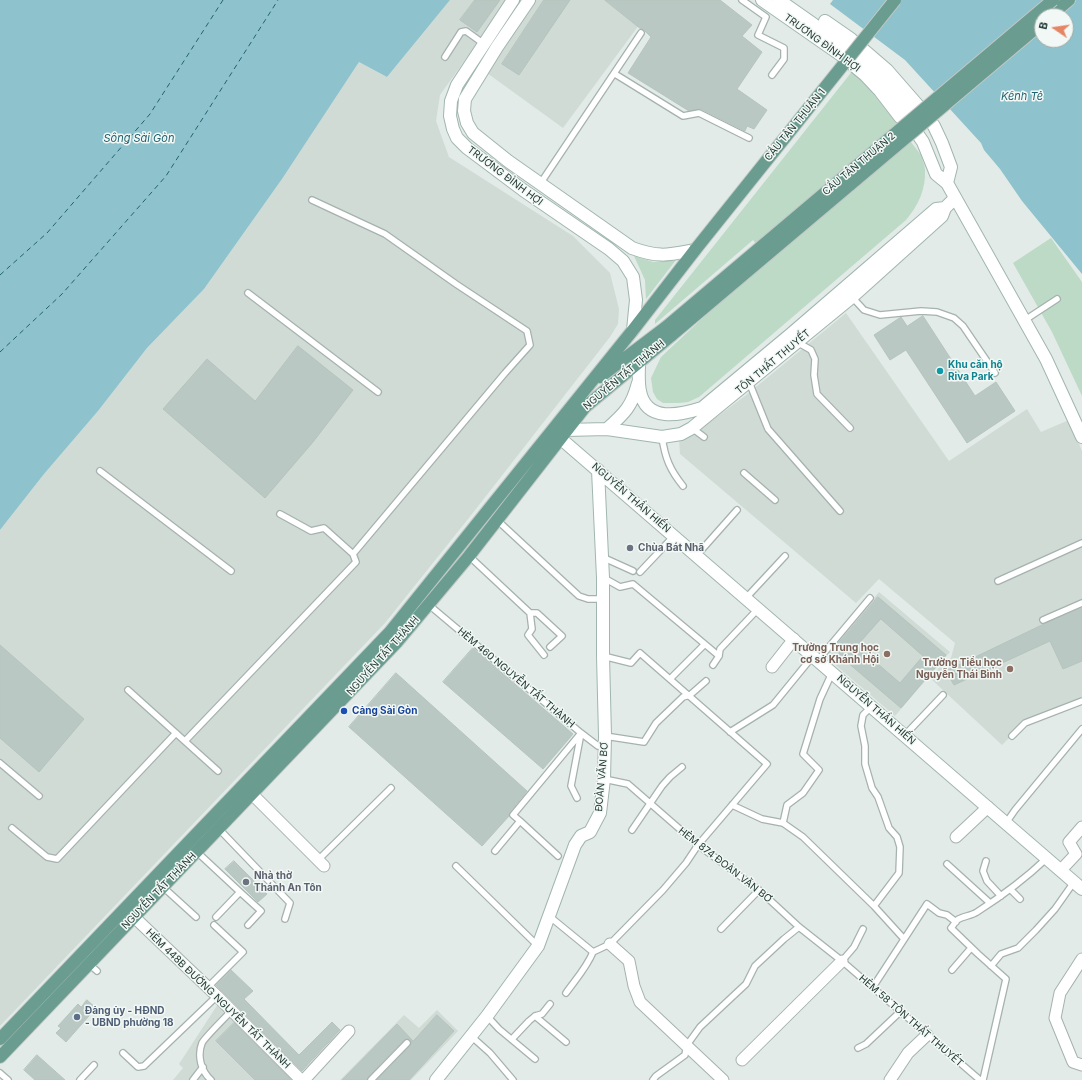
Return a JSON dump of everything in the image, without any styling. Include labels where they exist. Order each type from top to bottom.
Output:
[{"type":"main road","name":"TRƯƠNG ĐÌNH HỢI","points":[[513,0],[457,85],[451,102],[450,116],[453,128],[457,138],[467,148],[523,190],[609,249],[623,261],[633,276],[634,282],[636,300],[633,330]]},
{"type":"main road","name":"TRƯƠNG ĐÌNH HỢI","points":[[529,0],[465,99],[464,111],[467,123],[473,133],[508,161],[632,248],[648,254],[665,256],[695,250]]},
{"type":"main road","name":"TRƯƠNG ĐÌNH HỢI","points":[[762,0],[843,44],[878,75],[908,111],[910,123],[925,147],[936,174],[947,183],[955,198]]},
{"type":"main road","name":"TRƯƠNG ĐÌNH HỢI","points":[[779,0],[802,22]]},
{"type":"main road","name":"TRƯƠNG ĐÌNH HỢI","points":[[794,0],[851,39],[870,54],[888,70],[908,93],[934,126],[942,144],[950,167],[947,183]]},
{"type":"main road","name":"CẦU TÂN THUẬN 1","points":[[695,250],[895,0]]},
{"type":"main road","name":"CẦU TÂN THUẬN 2","points":[[669,331],[1053,0]]},
{"type":"main road","points":[[1060,8],[1069,0]]},
{"type":"main road","name":"CẦU TÂN THUẬN 2","points":[[669,331],[1034,29]]},
{"type":"main road","points":[[523,190],[540,184]]},
{"type":"main road","points":[[955,198],[1046,359],[1082,437]]},
{"type":"main road","name":"TÔN THẤT THUYẾT","points":[[639,381],[642,399],[648,408],[656,412],[674,414],[702,408],[794,338],[852,297],[942,216],[946,208],[955,198]]},
{"type":"main road","name":"TÔN THẤT THUYẾT","points":[[563,434],[607,429],[662,437],[681,434],[692,428],[749,382],[794,338],[936,209],[946,208]]},
{"type":"main road","name":"NGUYỄN TẤT THÀNH","points":[[0,1040],[390,632],[633,330],[695,250]]},
{"type":"main road","name":"NGUYỄN TẤT THÀNH","points":[[0,1057],[93,968],[134,917],[370,672],[429,605],[469,556],[585,407],[639,363],[669,331]]},
{"type":"main road","name":"NGUYỄN TẤT THÀNH","points":[[585,389],[669,331]]},
{"type":"main road","points":[[607,429],[628,409],[639,381],[639,363]]},
{"type":"main road","name":"NGUYỄN THẦN HIẾN","points":[[563,434],[598,470],[1078,885]]},
{"type":"main road","name":"ĐOÀN VĂN BƠ","points":[[436,1080],[487,1016],[538,946],[575,845],[581,836],[590,832],[600,814],[604,779],[605,742],[603,656],[604,578],[598,470]]},
{"type":"street","points":[[772,667],[794,639]]},
{"type":"street","points":[[252,794],[321,863]]},
{"type":"street","points":[[956,837],[988,807]]},
{"type":"street","points":[[1061,870],[1076,854],[1069,842],[1082,827]]},
{"type":"street","name":"HẺM 448B ĐƯỜNG NGUYỄN TẤT THÀNH","points":[[134,917],[303,1080],[349,1030]]},
{"type":"street","points":[[610,944],[629,961],[634,986],[640,1002],[687,1045],[717,1078]]},
{"type":"street","points":[[1082,959],[1060,993],[1055,1018],[1073,1062],[1082,1065]]},
{"type":"street","points":[[742,1060],[842,961]]},
{"type":"street","points":[[890,1080],[908,1053],[927,1034]]},
{"type":"lane","points":[[742,0],[766,17],[758,35],[784,48],[784,59],[772,75]]},
{"type":"lane","points":[[445,57],[461,32],[466,31],[484,44]]},
{"type":"lane","points":[[540,184],[641,33]]},
{"type":"lane","points":[[615,74],[683,116],[699,113],[748,138]]},
{"type":"lane","points":[[312,200],[385,234],[456,284],[527,331],[530,345],[353,554]]},
{"type":"lane","points":[[248,293],[378,392]]},
{"type":"lane","points":[[852,297],[864,310],[880,315],[921,311],[937,312],[954,318],[963,326],[995,374]]},
{"type":"lane","points":[[1025,320],[1057,299]]},
{"type":"lane","points":[[794,338],[811,350],[815,359],[814,375],[817,394],[850,428]]},
{"type":"lane","points":[[749,382],[768,429],[840,511]]},
{"type":"lane","points":[[692,428],[704,437]]},
{"type":"lane","points":[[662,437],[672,472],[683,486]]},
{"type":"lane","points":[[100,471],[231,571]]},
{"type":"lane","points":[[744,473],[775,500]]},
{"type":"lane","points":[[697,555],[737,510]]},
{"type":"lane","points":[[185,741],[356,562],[353,554],[324,528],[311,531],[280,514]]},
{"type":"lane","points":[[497,520],[579,596],[588,599],[604,599]]},
{"type":"lane","points":[[640,572],[674,536]]},
{"type":"lane","points":[[998,581],[1082,543]]},
{"type":"lane","points":[[469,556],[530,614],[532,629],[528,635],[544,655]]},
{"type":"lane","points":[[746,598],[785,556]]},
{"type":"lane","points":[[602,557],[634,571]]},
{"type":"lane","points":[[604,578],[620,586],[633,584],[719,656]]},
{"type":"lane","points":[[730,732],[773,705],[870,598]]},
{"type":"lane","points":[[1043,620],[1082,603]]},
{"type":"lane","name":"HẺM 460 NGUYỄN TẤT THÀNH","points":[[429,605],[581,733],[598,746],[605,742]]},
{"type":"lane","points":[[712,665],[719,656],[720,649],[759,609]]},
{"type":"lane","points":[[530,614],[537,613],[562,636],[550,647]]},
{"type":"lane","points":[[670,679],[704,645]]},
{"type":"lane","points":[[566,993],[588,964],[593,952],[610,944],[663,890],[686,863],[698,845],[767,764],[640,652],[631,663],[603,656]]},
{"type":"lane","points":[[783,823],[787,805],[803,793],[819,770],[803,754],[820,699],[832,672]]},
{"type":"lane","points":[[605,742],[644,742],[656,724],[684,697],[706,681]]},
{"type":"lane","points":[[128,690],[218,771]]},
{"type":"lane","points":[[905,735],[943,695]]},
{"type":"lane","points":[[1012,736],[1025,723],[1082,701]]},
{"type":"lane","points":[[871,706],[863,715],[861,726],[865,746],[865,764],[872,788],[878,797],[889,828],[897,837],[900,847],[899,873],[874,906]]},
{"type":"lane","points":[[1006,823],[1082,729]]},
{"type":"lane","points":[[12,828],[47,857],[57,860],[176,733]]},
{"type":"lane","points":[[577,798],[571,786],[581,733]]},
{"type":"lane","points":[[558,856],[513,815],[581,733]]},
{"type":"lane","points":[[0,763],[39,796]]},
{"type":"lane","points":[[632,830],[670,777],[682,767]]},
{"type":"lane","name":"HẺM 874 ĐOÀN VĂN BƠ","points":[[604,779],[628,784],[698,845],[759,890],[799,927],[842,961]]},
{"type":"lane","points":[[321,863],[391,788]]},
{"type":"lane","points":[[732,805],[762,819],[783,823],[803,837],[874,906],[904,939]]},
{"type":"lane","points":[[495,851],[520,821]]},
{"type":"lane","points":[[219,829],[290,903],[285,919]]},
{"type":"lane","points":[[197,852],[261,911],[248,925]]},
{"type":"lane","points":[[982,1080],[1006,979],[951,928],[956,922],[976,914],[1011,890],[1031,874],[1047,858]]},
{"type":"lane","points":[[986,861],[983,871],[987,881],[1001,896]]},
{"type":"lane","points":[[947,864],[990,903]]},
{"type":"lane","points":[[456,866],[538,946]]},
{"type":"lane","points":[[992,966],[1001,954],[1018,948],[1078,885]]},
{"type":"lane","points":[[163,887],[196,917]]},
{"type":"lane","points":[[721,929],[759,890]]},
{"type":"lane","points":[[1011,890],[1020,899]]},
{"type":"lane","points":[[216,917],[240,892]]},
{"type":"lane","points":[[873,987],[927,904],[939,913],[947,915],[956,922]]},
{"type":"lane","points":[[548,916],[593,952]]},
{"type":"lane","points":[[208,987],[244,952],[214,925]]},
{"type":"lane","points":[[652,1080],[685,1055],[687,1045],[700,1027],[746,984],[755,966],[799,927]]},
{"type":"lane","points":[[842,961],[854,947],[863,929]]},
{"type":"lane","points":[[952,970],[971,948]]},
{"type":"lane","name":"HẺM 58 TÔN THẤT THUYẾT","points":[[842,961],[982,1080]]},
{"type":"lane","points":[[123,1053],[138,1067],[144,1066],[217,996]]},
{"type":"lane","points":[[512,1039],[529,1021],[542,1014],[550,1004]]},
{"type":"lane","points":[[211,1080],[206,1075],[199,1059],[203,1042],[232,1010]]},
{"type":"lane","points":[[858,1048],[866,1044],[901,1011]]},
{"type":"lane","points":[[487,1016],[499,1029],[536,1059]]},
{"type":"lane","points":[[536,1016],[566,1042]]},
{"type":"lane","points":[[471,1036],[490,1053],[513,1080]]},
{"type":"lane","points":[[371,1080],[407,1043]]},
{"type":"lane","points":[[80,1080],[94,1065]]},
{"type":"lane","points":[[193,1080],[203,1067]]},
{"type":"lane","points":[[0,1073],[8,1080]]},
{"type":"shaded area","points":[[450,0],[508,0],[440,95],[436,121],[449,157],[573,236],[610,273],[619,309],[618,324],[610,337],[385,623],[0,1026],[0,530],[44,474],[98,411],[147,348],[204,289],[282,179],[359,62],[387,77]]},
{"type":"shaded area","points":[[533,0],[614,0],[642,21],[563,128],[487,73]]},
{"type":"shaded area","points":[[846,313],[949,461],[1027,409],[1041,432],[1069,420],[1082,451],[1082,697],[1019,728],[1002,745],[930,678],[946,660],[951,658],[955,643],[879,579],[856,603],[680,454],[679,439],[691,434],[710,422],[745,396]]},
{"type":"shaded area","name":"Trường Trung học cơ sở Khánh Hội","points":[[879,592],[950,652],[895,716],[825,656]]},
{"type":"shaded area","points":[[218,1004],[293,1080],[173,1080],[183,1068],[179,1064]]},
{"type":"shaded area","points":[[437,1010],[458,1031],[411,1080],[340,1080],[404,1015],[419,1028]]},
{"type":"green space","points":[[854,69],[921,155],[925,168],[925,177],[923,190],[918,203],[906,220],[699,397],[688,402],[663,403],[657,399],[653,392],[651,378],[661,357],[723,299],[769,259],[753,240],[655,324],[655,320]]},
{"type":"green space","points":[[1051,238],[1082,282],[1082,396],[1052,332],[1013,263]]},
{"type":"green space","points":[[634,256],[653,262],[676,260],[646,299],[645,280]]},
{"type":"water","name":"Sông Sài Gòn","points":[[0,0],[450,0],[387,77],[359,62],[282,179],[204,289],[147,348],[98,411],[44,474],[0,530]]},
{"type":"water","name":"Kênh Tẻ","points":[[833,0],[1082,0],[1082,274],[1022,201],[1000,169],[984,150],[981,143],[905,60],[830,4]]},
{"type":"building","points":[[475,0],[500,0],[477,32],[460,20]]},
{"type":"building","points":[[544,0],[570,0],[519,75],[502,64]]},
{"type":"building","points":[[605,0],[720,0],[752,25],[742,36],[762,52],[737,89],[767,110],[754,129],[747,126],[745,131],[701,109],[689,111],[628,73],[651,37]]},
{"type":"building","name":"Khu căn hộ Riva Park","points":[[923,316],[975,396],[996,382],[1015,411],[967,443],[906,350],[890,360],[874,335],[901,317],[907,326]]},
{"type":"building","points":[[298,346],[353,390],[313,442],[265,498],[163,409],[207,359],[255,401]]},
{"type":"building","points":[[878,597],[946,655],[901,708],[833,650]],"holes":[[[881,619],[923,656],[900,683],[857,646]]]},
{"type":"building","points":[[1082,608],[1082,661],[1063,669],[1050,641],[954,685],[946,671],[1044,624]]},
{"type":"building","points":[[0,645],[84,719],[39,772],[0,738]]},
{"type":"building","points":[[473,648],[573,734],[543,769],[443,682]]},
{"type":"building","points":[[396,673],[527,791],[510,812],[509,816],[482,846],[349,727]]},
{"type":"building","name":"Nhà thờ Thánh An Tôn","points":[[234,861],[267,894],[258,902],[225,869]]},
{"type":"building","points":[[231,970],[253,991],[244,999],[299,1055],[332,1022],[340,1030],[302,1071],[216,985]]},
{"type":"building","name":"Đảng ủy - HĐND - UBND phường 18","points":[[87,1000],[96,1008],[66,1042],[56,1033],[61,1028],[58,1026],[78,1004],[81,1007]]},
{"type":"building","points":[[437,1015],[454,1031],[409,1080],[377,1080],[410,1046],[411,1041],[408,1039],[404,1040],[368,1077],[367,1080],[342,1080],[397,1024],[413,1041]]},
{"type":"building","points":[[234,1023],[291,1080],[255,1080],[216,1041]]},
{"type":"building","points":[[37,1055],[65,1080],[35,1080],[24,1070]]},
{"type":"ferry route","points":[[0,275],[47,233],[150,114],[223,0]]},
{"type":"ferry route","points":[[0,352],[62,294],[166,176],[278,0]]},
{"type":"place","name":"Khu căn hộ Riva Park","points":[[940,371]]},
{"type":"place","name":"Chùa Bát Nhã","points":[[630,548]]},
{"type":"place","name":"Trường Trung học cơ sở Khánh Hội","points":[[887,654]]},
{"type":"place","name":"Trường Tiểu học Nguyễn Thái Bình","points":[[1010,669]]},
{"type":"place","name":"Cảng Sài Gòn","points":[[344,711]]},
{"type":"place","name":"Nhà thờ Thánh An Tôn","points":[[246,882]]},
{"type":"place","name":"Đảng ủy - HĐND - UBND phường 18","points":[[77,1017]]}]
